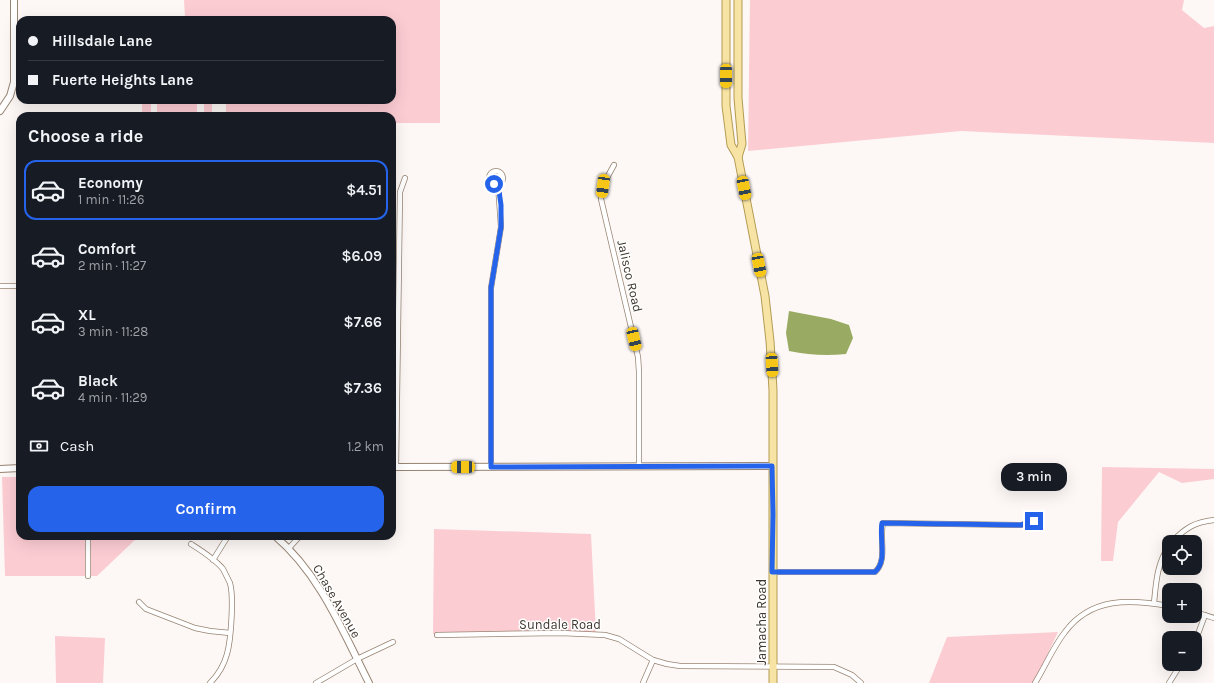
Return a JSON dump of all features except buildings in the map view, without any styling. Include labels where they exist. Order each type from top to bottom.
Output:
[{"type":"main road","name":"Jamacha Road","points":[[726,0],[726,106],[731,145],[738,157],[765,296],[770,341],[773,390],[773,683]]},
{"type":"main road","name":"Jamacha Road","points":[[738,0],[738,98],[742,144],[738,157]]},
{"type":"street","points":[[14,0],[16,38]]},
{"type":"street","points":[[0,111],[10,96],[14,82],[16,65]]},
{"type":"street","name":"Jalisco Road","points":[[614,165],[603,186],[601,200],[638,357],[639,466]]},
{"type":"street","points":[[396,375],[400,192],[405,178]]},
{"type":"street","points":[[491,467],[491,288],[501,227],[501,205],[498,184]]},
{"type":"street","points":[[0,286],[16,286]]},
{"type":"street","points":[[396,467],[772,466]]},
{"type":"street","points":[[0,469],[16,468]]},
{"type":"street","points":[[1179,535],[1192,525],[1214,520]]},
{"type":"street","points":[[772,572],[875,572],[881,564],[880,532],[882,523],[1021,525],[1034,521]]},
{"type":"street","points":[[88,540],[88,576]]},
{"type":"street","points":[[214,560],[226,540]]},
{"type":"street","name":"Chase Avenue","points":[[280,540],[306,568],[327,602],[369,683]]},
{"type":"street","points":[[289,548],[296,540]]},
{"type":"street","points":[[191,544],[214,560],[223,570],[230,584],[232,606],[229,646],[217,675],[210,683]]},
{"type":"street","points":[[1154,603],[1158,570],[1162,558]]},
{"type":"street","points":[[1035,683],[1064,632],[1081,615],[1107,604],[1124,601],[1162,605]]},
{"type":"street","points":[[139,602],[146,609],[195,628],[210,631],[230,632]]},
{"type":"street","points":[[1202,614],[1214,618]]},
{"type":"street","points":[[1199,631],[1205,615]]},
{"type":"street","name":"Sundale Road","points":[[437,634],[605,634],[618,639],[653,660],[667,664],[680,666],[834,667],[852,674],[861,683]]},
{"type":"street","points":[[316,683],[393,642]]},
{"type":"street","points":[[643,683],[653,660]]},
{"type":"street","points":[[1169,683],[1177,671]]},
{"type":"shaded area","points":[[184,0],[440,0],[440,123],[396,123],[396,112],[226,112],[226,104],[396,104],[396,16],[185,16]]},
{"type":"shaded area","points":[[750,0],[1184,0],[1182,10],[1204,28],[1214,26],[1214,143],[961,131],[748,151]]},
{"type":"shaded area","points":[[142,104],[151,104],[151,112],[142,112]]},
{"type":"shaded area","points":[[157,104],[197,104],[197,112],[157,112]]},
{"type":"shaded area","points":[[204,104],[212,104],[212,112],[204,112]]},
{"type":"shaded area","points":[[789,311],[831,319],[849,325],[853,338],[846,354],[818,355],[789,351],[786,333]]},
{"type":"shaded area","points":[[1102,467],[1214,469],[1214,479],[1182,483],[1159,472],[1118,522],[1113,561],[1101,561]]},
{"type":"shaded area","points":[[2,477],[16,477],[16,540],[135,540],[97,576],[5,576]]},
{"type":"shaded area","points":[[434,529],[591,534],[596,634],[433,634]]},
{"type":"shaded area","points":[[1058,632],[1034,683],[929,683],[947,637]]},
{"type":"shaded area","points":[[55,636],[105,638],[103,683],[56,683]]},
{"type":"route","points":[[494,184],[498,184],[500,195],[501,227],[491,288],[491,467],[772,466],[772,572],[875,572],[879,568],[882,560],[880,532],[882,523],[1021,525],[1034,521]]}]
